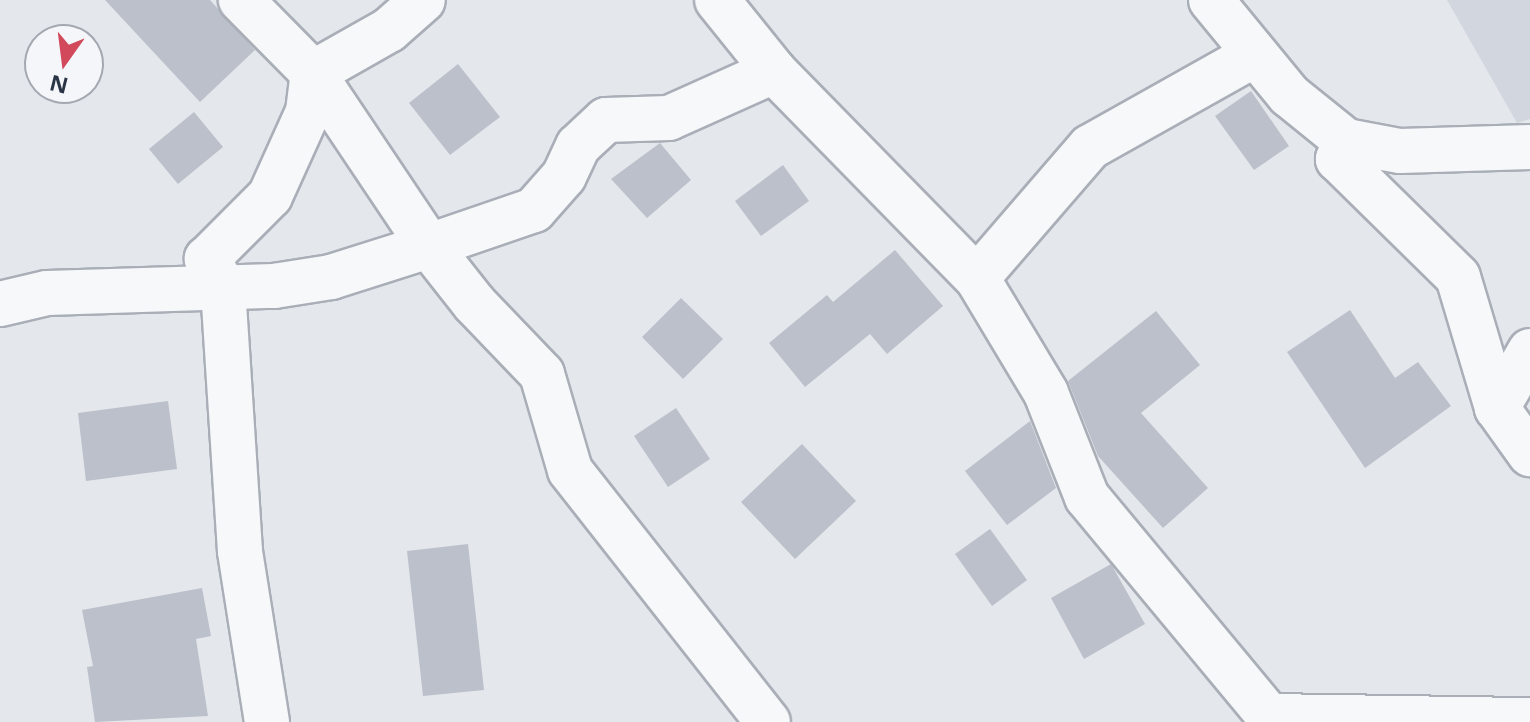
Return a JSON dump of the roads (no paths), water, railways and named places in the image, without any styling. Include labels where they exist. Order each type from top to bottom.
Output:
[{"type":"street","points":[[241,0],[313,73],[429,246],[474,303],[542,374],[570,470],[768,722]]},
{"type":"street","points":[[313,73],[389,30],[423,0]]},
{"type":"street","points":[[717,0],[774,71],[977,278],[1046,393],[1087,497],[1269,716],[1530,720]]},
{"type":"street","points":[[1211,0],[1289,95],[1346,141],[1400,151],[1530,147]]},
{"type":"street","points":[[977,278],[1090,147],[1254,55]]},
{"type":"street","points":[[0,304],[47,293],[223,285],[274,286],[331,277],[534,210],[564,176],[578,146],[606,120],[669,118],[774,71]]},
{"type":"street","points":[[267,722],[240,551],[223,285],[207,259],[270,196],[308,112],[313,73]]},
{"type":"street","points":[[1346,141],[1338,159],[1458,277],[1497,408],[1530,454]]},
{"type":"street","points":[[1497,408],[1530,351]]}]
